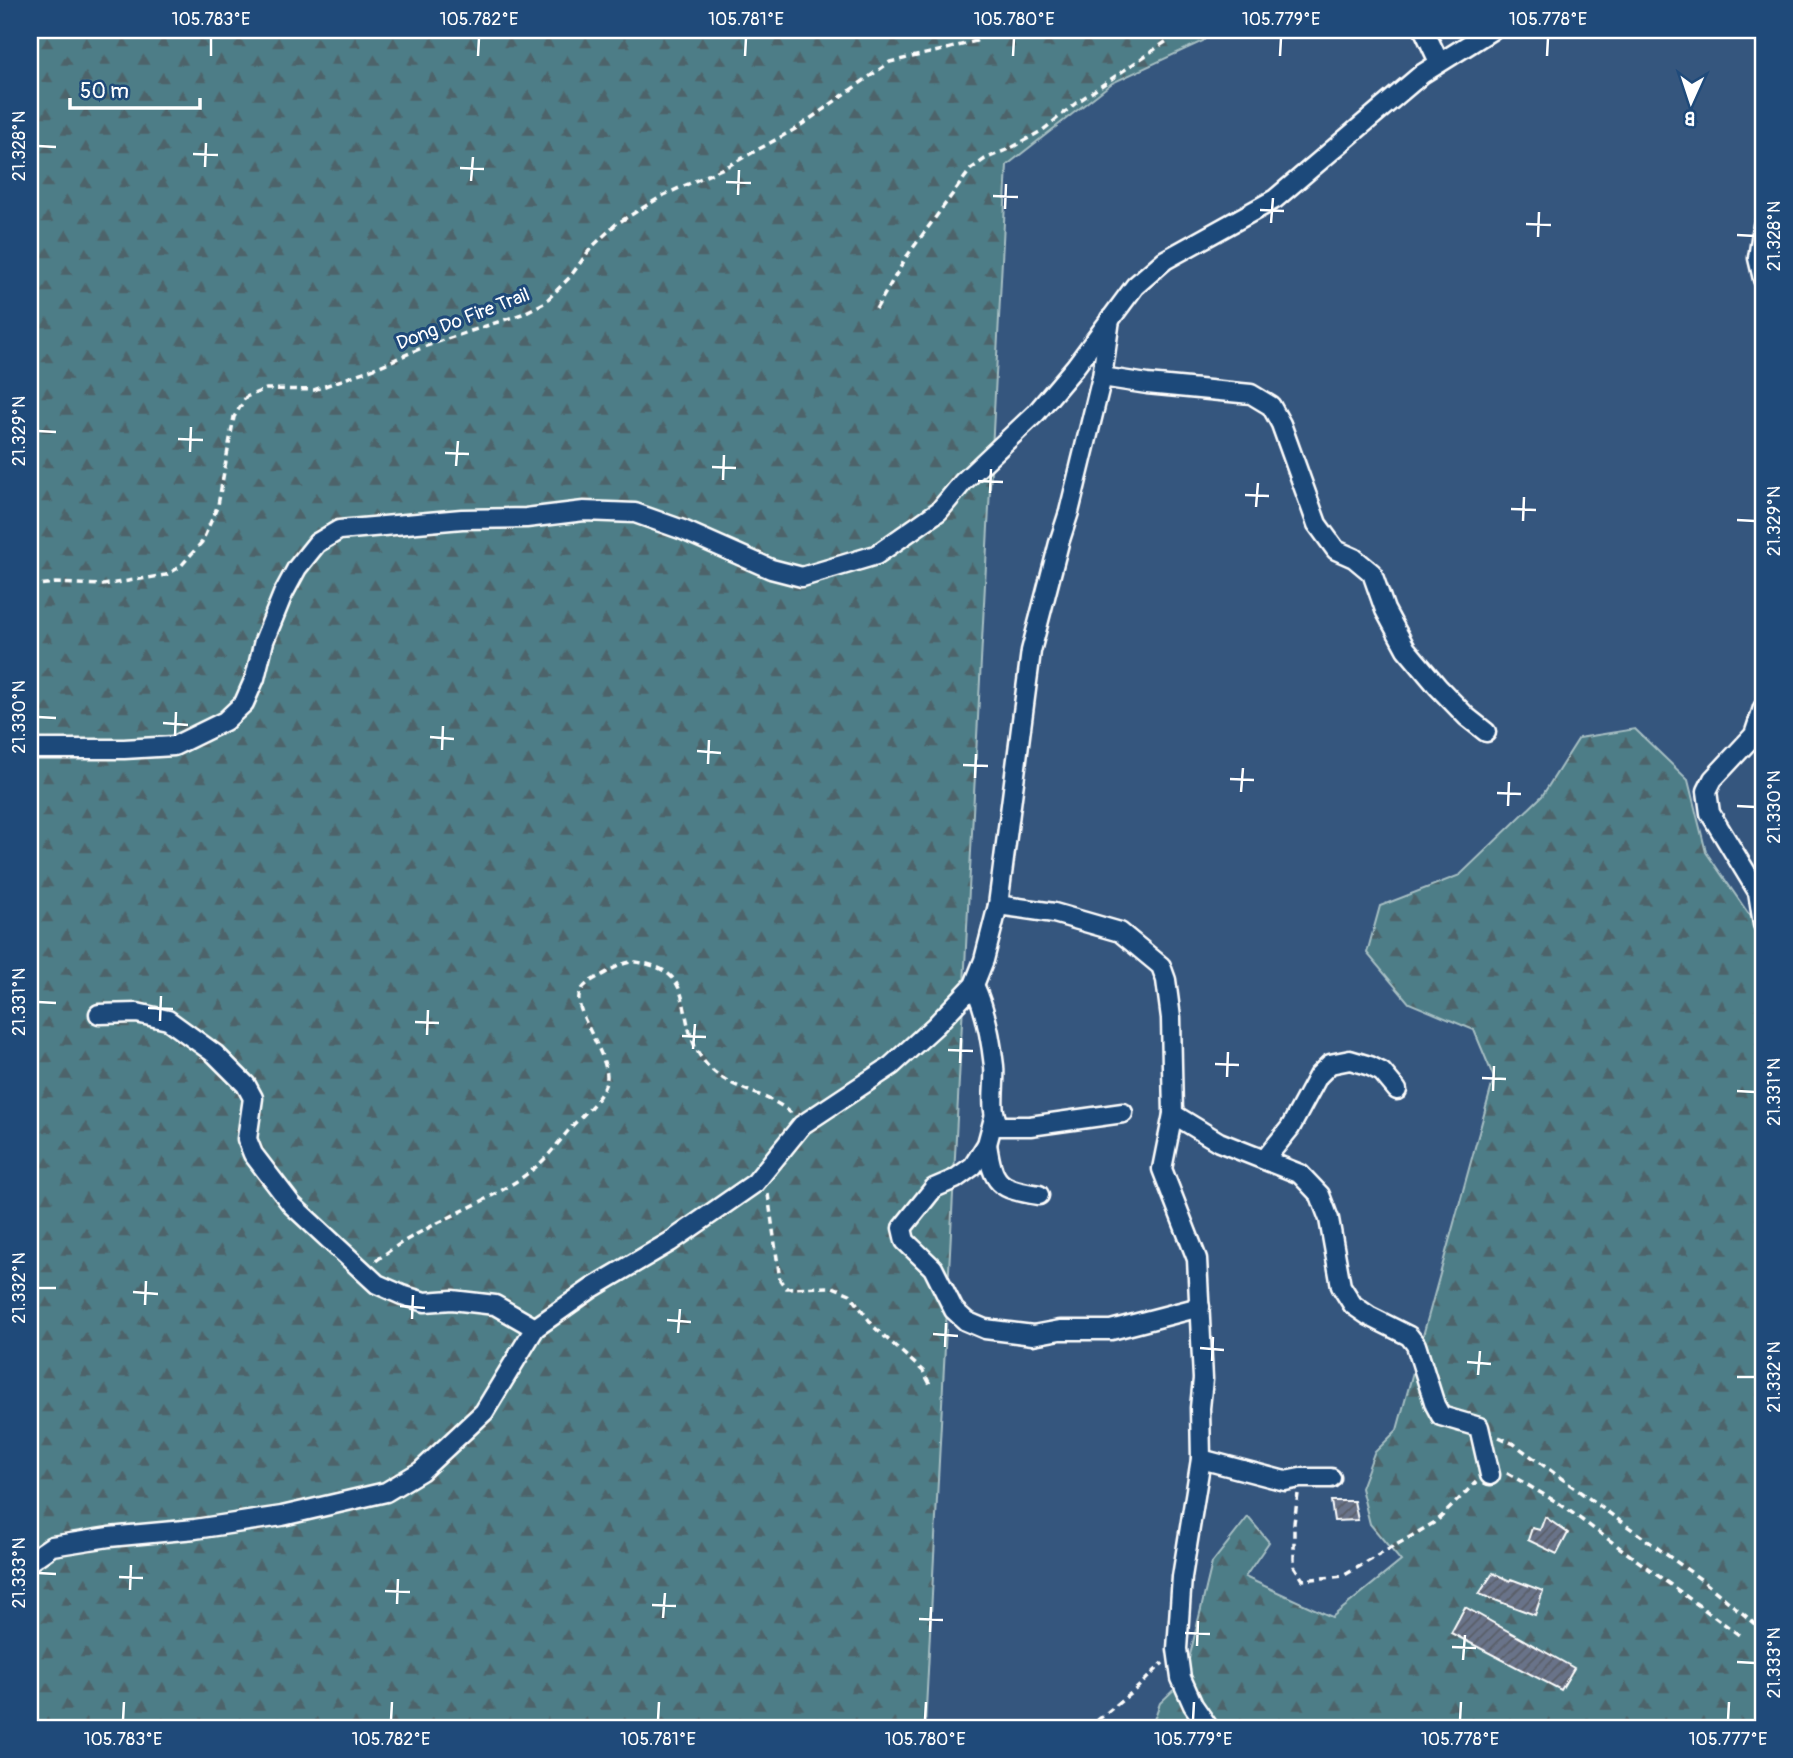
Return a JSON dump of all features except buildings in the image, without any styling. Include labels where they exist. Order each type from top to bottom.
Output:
[{"type":"street","points":[[1424,30],[1439,62]]},
{"type":"street","points":[[30,749],[174,746],[225,721],[244,703],[256,678],[264,641],[297,568],[317,543],[339,530],[437,521],[526,518],[584,511],[635,513],[683,530],[771,569],[802,577],[876,555],[939,510],[963,482],[1036,413],[1075,367],[1135,286],[1165,260],[1275,198],[1439,62],[1493,30]]},
{"type":"street","points":[[1763,226],[1758,258],[1763,279]]},
{"type":"street","points":[[30,1561],[52,1546],[282,1516],[386,1492],[421,1471],[484,1412],[535,1328],[755,1183],[802,1125],[891,1066],[935,1026],[974,985],[984,960],[998,905],[1031,651],[1069,513],[1102,377],[1110,318]]},
{"type":"street","points":[[1102,377],[1251,394],[1270,406],[1280,424],[1317,524],[1336,551],[1354,558],[1372,573],[1385,610],[1406,649],[1448,697],[1486,732]]},
{"type":"street","points":[[1763,708],[1754,735],[1713,779],[1707,791],[1710,813],[1758,892],[1763,924]]},
{"type":"street","points":[[998,905],[1054,913],[1120,932],[1161,966],[1166,980],[1171,1018],[1173,1114],[1162,1169],[1197,1259],[1203,1378],[1200,1408],[1201,1459],[1182,1577],[1177,1649],[1181,1678],[1193,1705],[1209,1728]]},
{"type":"street","points":[[974,985],[992,1046],[995,1071],[994,1118],[987,1144],[974,1166],[955,1180],[934,1188],[902,1228],[905,1241],[933,1268],[954,1310],[966,1321],[985,1329],[1033,1335],[1059,1330],[1111,1330],[1200,1307]]},
{"type":"street","points":[[99,1014],[137,1013],[167,1020],[215,1055],[246,1085],[253,1098],[247,1139],[253,1153],[292,1205],[377,1283],[425,1302],[452,1300],[495,1305],[535,1328]]},
{"type":"street","points":[[1265,1159],[1290,1128],[1318,1076],[1330,1064],[1350,1060],[1370,1066],[1382,1072],[1397,1090]]},
{"type":"street","points":[[994,1118],[1000,1126],[1011,1127],[1122,1113]]},
{"type":"street","points":[[1173,1114],[1219,1142],[1300,1174],[1320,1195],[1329,1219],[1341,1286],[1353,1305],[1368,1316],[1409,1336],[1416,1345],[1441,1416],[1479,1427],[1490,1475]]},
{"type":"street","points":[[987,1144],[990,1168],[998,1183],[1020,1192],[1039,1195]]},
{"type":"street","points":[[1201,1459],[1285,1481],[1331,1478]]},
{"type":"path","name":"Dong Do Fire Trail","points":[[30,586],[55,583],[115,583],[166,575],[180,568],[202,542],[218,505],[234,416],[246,397],[266,389],[314,390],[426,346],[522,314],[544,303],[569,277],[591,248],[616,224],[664,195],[730,165],[797,128],[890,62],[976,41],[990,30]]},
{"type":"path","points":[[876,309],[907,256],[971,169],[985,159],[1043,130],[1076,103],[1182,30]]},
{"type":"path","points":[[363,1271],[411,1238],[537,1167],[590,1108],[604,1088],[607,1076],[593,1033],[582,1012],[579,996],[584,987],[596,978],[631,961],[655,964],[670,973],[678,986],[690,1032],[699,1054],[719,1075],[739,1089],[789,1111],[802,1125]]},
{"type":"path","points":[[766,1171],[780,1280],[786,1288],[833,1287],[850,1294],[874,1327],[923,1371],[931,1387]]},
{"type":"path","points":[[1479,1427],[1514,1444],[1703,1581],[1763,1630]]},
{"type":"path","points":[[1300,1478],[1294,1523],[1294,1566],[1303,1580],[1343,1576],[1437,1521],[1471,1485],[1490,1475],[1507,1474],[1560,1504],[1742,1637]]},
{"type":"path","points":[[1088,1728],[1136,1689],[1177,1649]]},
{"type":"green space","points":[[30,30],[1212,30],[1203,41],[1112,83],[1007,165],[925,1728],[30,1728]]},
{"type":"green space","points":[[1635,729],[1688,780],[1706,852],[1748,913],[1763,924],[1763,1728],[1151,1728],[1160,1703],[1184,1680],[1212,1563],[1248,1517],[1269,1542],[1245,1577],[1332,1617],[1401,1561],[1370,1524],[1361,1488],[1374,1453],[1397,1430],[1494,1078],[1474,1030],[1409,1003],[1367,953],[1380,906],[1460,875],[1542,796],[1579,738]]}]
